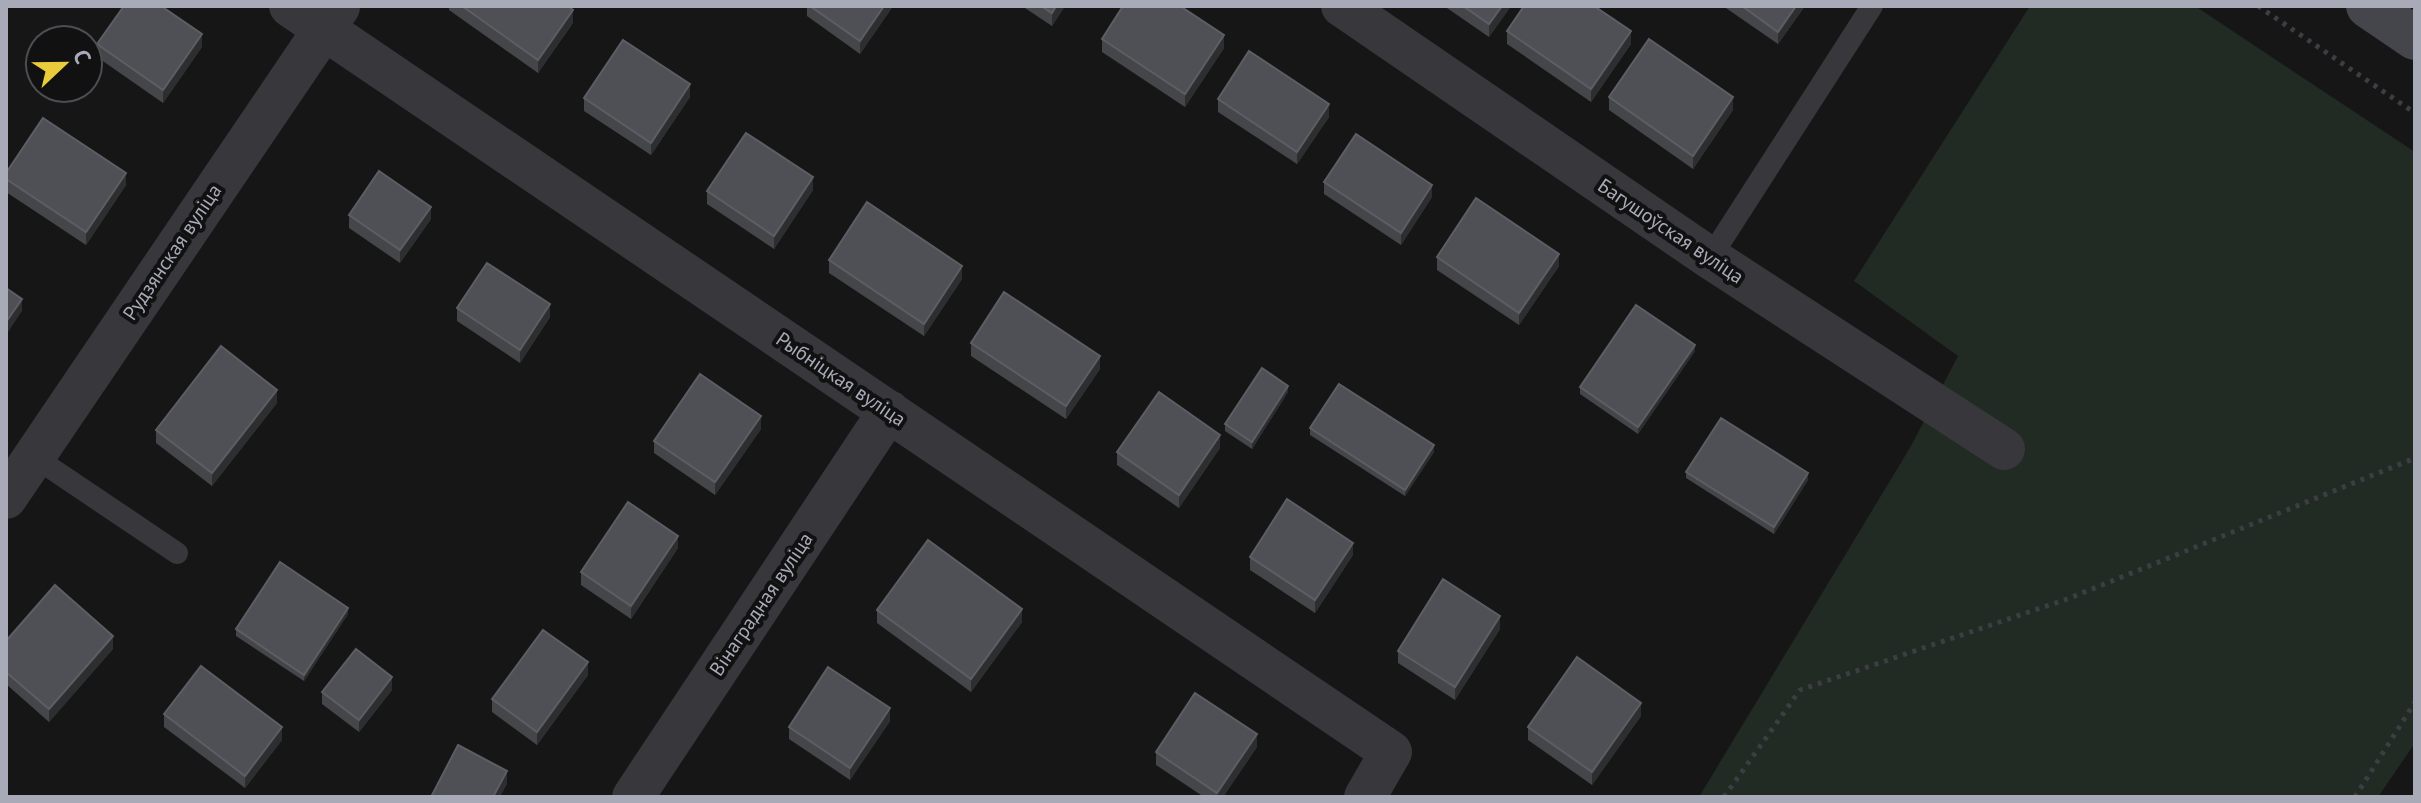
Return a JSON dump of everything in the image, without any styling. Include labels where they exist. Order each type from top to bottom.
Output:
[{"type":"main road","points":[[2368,6],[2415,38]]},
{"type":"street","name":"Рыбніцкая вуліца","points":[[290,6],[332,18],[889,411],[1391,752],[1365,797]]},
{"type":"street","name":"Багушоўская вуліца","points":[[1342,6],[1710,258],[2004,449]]},
{"type":"street","name":"Рудзянская вуліца","points":[[6,498],[20,454],[332,18]]},
{"type":"street","name":"Вінаградная вуліца","points":[[633,797],[889,411]]},
{"type":"lane","points":[[1710,258],[1872,6]]},
{"type":"lane","points":[[20,454],[177,553]]},
{"type":"path","points":[[2258,6],[2415,113]]},
{"type":"path","points":[[1724,797],[1800,690],[2070,598],[2415,458]]},
{"type":"path","points":[[2355,797],[2415,702]]},
{"type":"shaded area","points":[[2030,6],[2195,6],[2415,152],[2415,743],[2378,797],[1699,797],[1911,446],[1958,356],[1854,281]]},
{"type":"building","points":[[124,6],[161,6],[202,34],[163,90],[104,49],[104,34]]},
{"type":"building","points":[[462,6],[568,6],[573,10],[538,60]]},
{"type":"building","points":[[810,6],[884,6],[860,41]]},
{"type":"building","points":[[1041,6],[1056,6],[1052,13]]},
{"type":"building","points":[[1123,6],[1180,6],[1224,35],[1185,94],[1102,39]]},
{"type":"building","points":[[1463,6],[1502,6],[1489,24]]},
{"type":"building","points":[[1524,6],[1594,6],[1631,31],[1591,89],[1507,31]]},
{"type":"building","points":[[1742,6],[1796,6],[1778,32]]},
{"type":"building","points":[[1649,39],[1733,97],[1693,156],[1609,97]]},
{"type":"building","points":[[623,40],[690,84],[651,143],[584,98]]},
{"type":"building","points":[[1249,51],[1329,104],[1297,152],[1218,99]]},
{"type":"building","points":[[43,118],[126,173],[86,232],[6,179],[6,173]]},
{"type":"building","points":[[746,133],[813,177],[774,236],[707,191]]},
{"type":"building","points":[[1356,134],[1432,185],[1401,233],[1324,182]]},
{"type":"building","points":[[379,171],[431,207],[400,250],[349,215]]},
{"type":"building","points":[[1476,198],[1559,254],[1519,313],[1437,257]]},
{"type":"building","points":[[867,202],[962,266],[924,324],[829,260]]},
{"type":"building","points":[[487,263],[550,304],[520,350],[457,308]]},
{"type":"building","points":[[6,288],[22,299],[6,322]]},
{"type":"building","points":[[1004,292],[1100,356],[1066,406],[971,343]]},
{"type":"building","points":[[1636,305],[1695,345],[1638,427],[1580,387]]},
{"type":"building","points":[[221,346],[277,390],[212,473],[156,430]]},
{"type":"building","points":[[1262,368],[1288,386],[1252,442],[1225,424]]},
{"type":"building","points":[[700,374],[761,416],[715,482],[654,441]]},
{"type":"building","points":[[1339,384],[1434,445],[1405,490],[1310,428]]},
{"type":"building","points":[[1159,392],[1220,435],[1179,495],[1117,452]]},
{"type":"building","points":[[1721,418],[1808,473],[1774,527],[1686,472]]},
{"type":"building","points":[[1287,499],[1353,543],[1315,600],[1250,557]]},
{"type":"building","points":[[628,502],[678,536],[631,606],[581,572]]},
{"type":"building","points":[[928,540],[1022,609],[971,679],[877,610]]},
{"type":"building","points":[[280,562],[348,608],[304,675],[236,629]]},
{"type":"building","points":[[1443,579],[1500,616],[1455,687],[1398,651]]},
{"type":"building","points":[[55,585],[113,636],[49,709],[6,672],[6,641]]},
{"type":"building","points":[[543,630],[588,662],[537,732],[492,699]]},
{"type":"building","points":[[356,649],[392,677],[359,720],[322,692]]},
{"type":"building","points":[[1577,657],[1641,703],[1592,772],[1528,727]]},
{"type":"building","points":[[201,666],[282,727],[245,776],[164,714]]},
{"type":"building","points":[[828,667],[890,708],[850,768],[789,727]]},
{"type":"building","points":[[1195,693],[1257,734],[1217,793],[1156,752]]},
{"type":"building","points":[[458,745],[507,771],[493,797],[431,797]]}]
